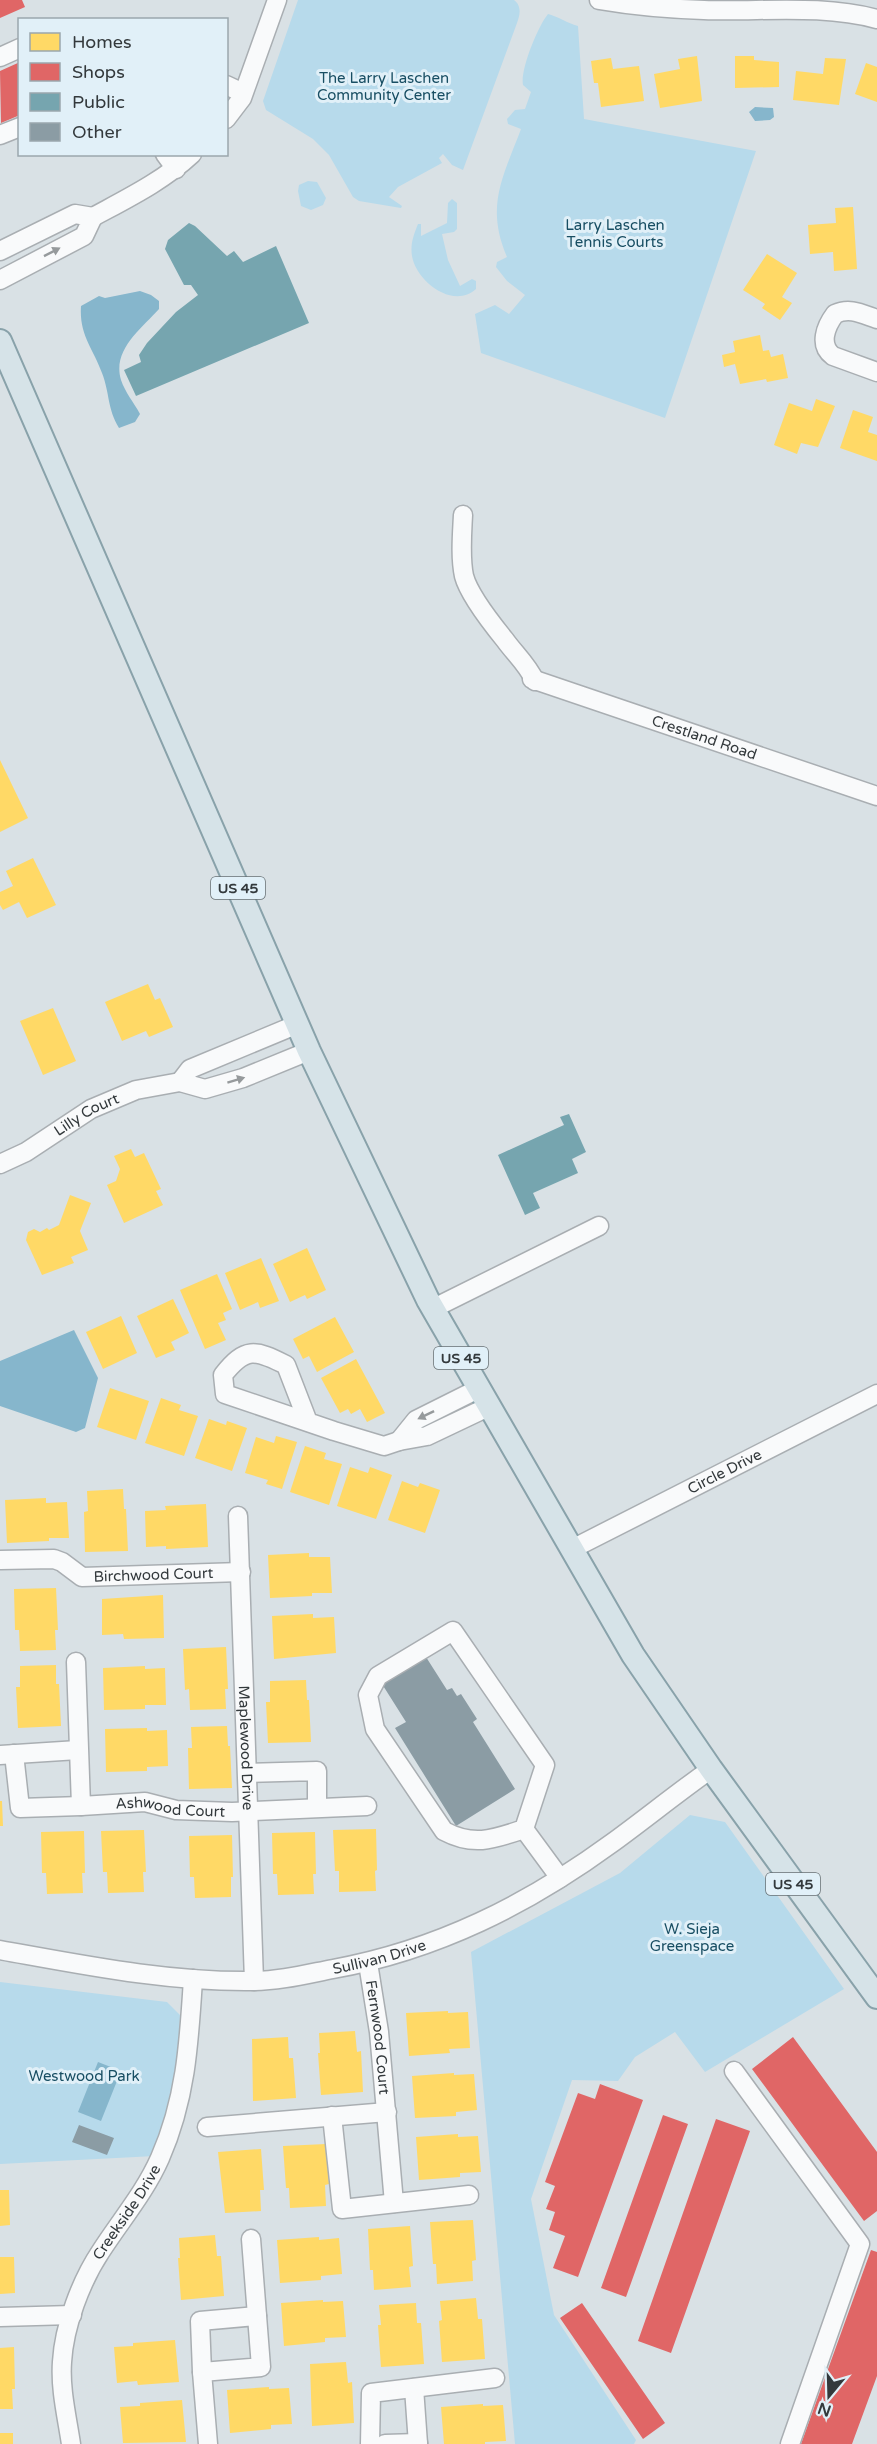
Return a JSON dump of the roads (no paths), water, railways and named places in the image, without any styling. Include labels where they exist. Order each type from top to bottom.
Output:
[{"type":"main road","name":"US 45","points":[[0,341],[309,1051],[432,1308],[628,1646],[711,1769],[877,1997]]},
{"type":"street","points":[[599,0],[704,10],[799,9],[861,15],[877,20]]},
{"type":"street","points":[[228,116],[243,93],[272,2]]},
{"type":"street","points":[[0,57],[18,49]]},
{"type":"street","points":[[228,86],[243,93]]},
{"type":"street","points":[[0,135],[18,128]]},
{"type":"street","points":[[166,156],[176,169]]},
{"type":"street","points":[[0,280],[84,236],[93,217],[176,169],[190,156]]},
{"type":"street","points":[[0,251],[75,214],[93,217]]},
{"type":"street","points":[[877,319],[851,310],[835,314],[829,322],[825,344],[828,352],[833,356],[877,372]]},
{"type":"street","name":"Crestland Road","points":[[463,515],[461,539],[465,577],[475,596],[506,641],[528,665],[534,680],[877,796]]},
{"type":"street","name":"Lilly Court","points":[[180,1082],[190,1069],[298,1024]]},
{"type":"street","name":"Lilly Court","points":[[0,1164],[26,1152],[91,1109],[136,1090],[180,1082],[205,1089],[251,1075],[309,1051]]},
{"type":"street","points":[[432,1308],[599,1226]]},
{"type":"street","points":[[308,1422],[286,1365],[261,1352],[237,1358],[223,1375],[225,1394],[308,1422],[384,1446],[428,1436],[483,1398]]},
{"type":"street","name":"Circle Drive","points":[[572,1548],[875,1397]]},
{"type":"street","name":"Maplewood Drive","points":[[238,1516],[249,1773],[254,1981]]},
{"type":"street","name":"Birchwood Court","points":[[0,1560],[54,1559],[62,1562],[82,1577],[241,1572]]},
{"type":"street","points":[[453,1631],[545,1764],[524,1829],[482,1842],[460,1840],[444,1831],[375,1729],[368,1695],[378,1676],[453,1631]]},
{"type":"street","points":[[76,1662],[81,1806]]},
{"type":"street","name":"Ashwood Court","points":[[78,1750],[7,1754],[20,1808],[145,1802],[176,1810],[232,1812],[250,1809],[367,1806]]},
{"type":"street","name":"Sullivan Drive","points":[[0,1950],[154,1977],[194,1980],[283,1979],[368,1963],[408,1952],[462,1932],[496,1915],[560,1878],[611,1844],[711,1769]]},
{"type":"street","points":[[249,1773],[317,1771],[317,1807]]},
{"type":"street","points":[[524,1829],[560,1878]]},
{"type":"street","name":"Fernwood Court","points":[[368,1963],[379,2032],[394,2203]]},
{"type":"street","name":"Creekside Drive","points":[[70,2444],[62,2382],[62,2361],[72,2315],[86,2275],[140,2195],[159,2160],[172,2129],[182,2097],[189,2049],[194,1980]]},
{"type":"street","points":[[734,2071],[860,2244],[790,2444]]},
{"type":"street","name":"Fernwood Court","points":[[207,2127],[387,2112]]},
{"type":"street","points":[[332,2116],[342,2209],[469,2195]]},
{"type":"street","points":[[202,2372],[261,2367],[251,2239]]},
{"type":"street","points":[[0,2318],[72,2315]]},
{"type":"street","points":[[208,2444],[200,2321],[257,2316]]},
{"type":"street","points":[[370,2444],[371,2393],[495,2378]]},
{"type":"street","points":[[385,2444],[418,2444],[414,2388]]},
{"type":"park label","name":"The Larry Laschen Community Center","points":[[384,86]]},
{"type":"park label","name":"Larry Laschen Tennis Courts","points":[[615,234]]},
{"type":"park label","name":"W. Sieja Greenspace","points":[[692,1938]]},
{"type":"park label","name":"Westwood Park","points":[[84,2076]]}]
